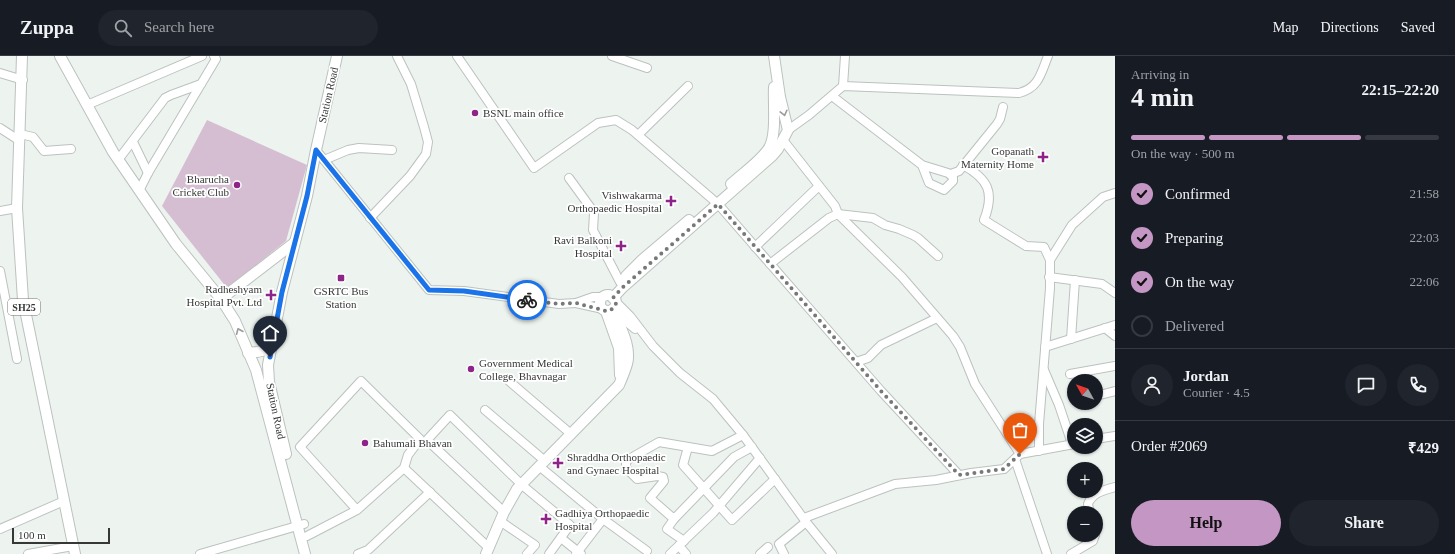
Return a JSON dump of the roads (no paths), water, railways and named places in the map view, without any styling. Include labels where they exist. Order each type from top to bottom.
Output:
[{"type":"main road","name":"SH25","points":[[22,56],[17,208],[23,300],[74,550]]},
{"type":"main road","points":[[60,56],[118,160],[176,244],[221,299],[235,321],[256,370],[301,525],[306,554]]},
{"type":"main road","name":"Station Road","points":[[312,554],[308,536],[301,525],[300,514],[269,382],[268,365],[282,292],[307,196],[337,56]]},
{"type":"main road","points":[[609,304],[622,288],[778,143],[788,130],[780,97],[775,58]]},
{"type":"main road","points":[[775,58],[774,135],[778,143]]},
{"type":"main road","points":[[609,304],[620,282],[643,259],[715,202]]},
{"type":"main road","points":[[221,299],[294,244]]},
{"type":"main road","points":[[488,551],[502,517],[517,489],[619,384],[628,362],[627,350],[625,339],[609,304]]},
{"type":"main road","points":[[248,353],[271,349]]},
{"type":"street","points":[[87,105],[202,56]]},
{"type":"street","points":[[139,191],[148,173],[216,59],[214,56]]},
{"type":"street","points":[[370,218],[410,176],[426,154],[428,142],[411,84],[397,56]]},
{"type":"street","points":[[457,56],[534,168],[598,122],[616,120],[638,136],[715,202],[856,362],[959,475]]},
{"type":"street","points":[[612,56],[647,68]]},
{"type":"street","points":[[788,130],[810,115],[843,86],[845,56]]},
{"type":"street","points":[[843,86],[1019,94],[1032,88],[1038,81],[1048,56]]},
{"type":"street","points":[[0,73],[22,80]]},
{"type":"street","points":[[118,160],[168,96],[201,84]]},
{"type":"street","points":[[638,136],[688,86]]},
{"type":"street","points":[[832,96],[922,165],[951,174],[959,171],[1000,119],[1003,107]]},
{"type":"street","points":[[0,128],[20,138],[33,137],[44,151],[71,149]]},
{"type":"street","points":[[133,142],[148,173]]},
{"type":"street","points":[[778,143],[819,186],[835,206],[838,214],[902,277],[953,336],[960,347],[975,384],[1018,457],[1047,554]]},
{"type":"street","points":[[324,160],[348,150],[359,148],[392,150]]},
{"type":"street","points":[[316,150],[429,290],[464,291],[559,304],[609,304]]},
{"type":"street","points":[[922,165],[929,184],[944,190],[953,181],[951,174]]},
{"type":"street","points":[[964,165],[986,182],[988,201],[984,220],[1026,246],[1044,247],[1050,260],[1050,288],[1039,424],[1039,451]]},
{"type":"street","points":[[569,178],[594,213],[593,230],[620,282]]},
{"type":"street","points":[[755,246],[819,186]]},
{"type":"street","points":[[1050,260],[1072,225],[1103,197],[1115,193]]},
{"type":"street","points":[[0,211],[17,208]]},
{"type":"street","points":[[770,264],[829,218],[838,214],[873,218],[890,227],[899,229],[918,238],[938,256]]},
{"type":"street","points":[[0,271],[17,359]]},
{"type":"street","points":[[1049,277],[1102,284],[1115,293]]},
{"type":"street","points":[[1072,339],[1075,280]]},
{"type":"street","points":[[576,303],[593,297],[630,316],[653,346],[680,373],[713,399],[743,435],[805,520],[832,554]]},
{"type":"street","points":[[856,362],[868,358],[881,345],[937,318]]},
{"type":"street","points":[[1045,347],[1115,326]]},
{"type":"street","points":[[1105,328],[1115,336]]},
{"type":"street","points":[[1070,374],[1115,366]]},
{"type":"street","points":[[1043,367],[1067,427]]},
{"type":"street","points":[[308,536],[357,510],[404,468],[408,455],[420,439],[361,381],[300,447],[357,510]]},
{"type":"street","points":[[509,381],[571,434]]},
{"type":"street","points":[[1103,394],[1115,391]]},
{"type":"street","points":[[485,410],[603,519],[647,551]]},
{"type":"street","points":[[527,554],[535,544],[502,517],[426,440],[450,415],[522,485],[570,525],[549,554]]},
{"type":"street","points":[[674,520],[650,498],[664,481],[663,478],[657,476],[637,479],[626,468],[626,462],[659,442],[712,451],[743,435]]},
{"type":"street","points":[[1103,438],[1115,436]]},
{"type":"street","points":[[784,554],[779,544],[805,520],[895,484],[936,480],[959,475],[1004,469],[1018,457],[1067,445]]},
{"type":"street","points":[[688,447],[683,465],[732,520],[776,479]]},
{"type":"street","points":[[686,554],[682,543],[667,529],[734,457],[752,447]]},
{"type":"street","points":[[670,554],[719,506],[760,458]]},
{"type":"street","points":[[404,468],[430,492],[488,551]]},
{"type":"street","points":[[1088,506],[1091,498],[1096,494],[1115,487]]},
{"type":"street","points":[[358,554],[368,550],[430,492]]},
{"type":"street","points":[[0,529],[64,501]]},
{"type":"street","points":[[561,538],[579,553],[603,519]]},
{"type":"street","points":[[200,554],[301,525]]},
{"type":"street","points":[[1071,554],[1092,542]]},
{"type":"street","points":[[760,554],[768,547]]},
{"type":"street","points":[[28,554],[74,550]]},
{"type":"place","name":"BSNL main office","points":[[475,113]]},
{"type":"place","name":"Gopanath Maternity Home","points":[[1043,157]]},
{"type":"place","name":"Bharucha Cricket Club","points":[[237,185]]},
{"type":"place","name":"Vishwakarma Orthopaedic Hospital","points":[[671,201]]},
{"type":"place","name":"Ravi Balkoni Hospital","points":[[621,246]]},
{"type":"place","name":"GSRTC Bus Station","points":[[341,278]]},
{"type":"place","name":"Radheshyam Hospital Pvt. Ltd","points":[[271,295]]},
{"type":"place","name":"Government Medical College, Bhavnagar","points":[[471,369]]},
{"type":"place","name":"Bahumali Bhavan","points":[[365,443]]},
{"type":"place","name":"Shraddha Orthopaedic and Gynaec Hospital","points":[[558,463]]},
{"type":"place","name":"Gadhiya Orthopaedic Hospital","points":[[546,519]]}]
